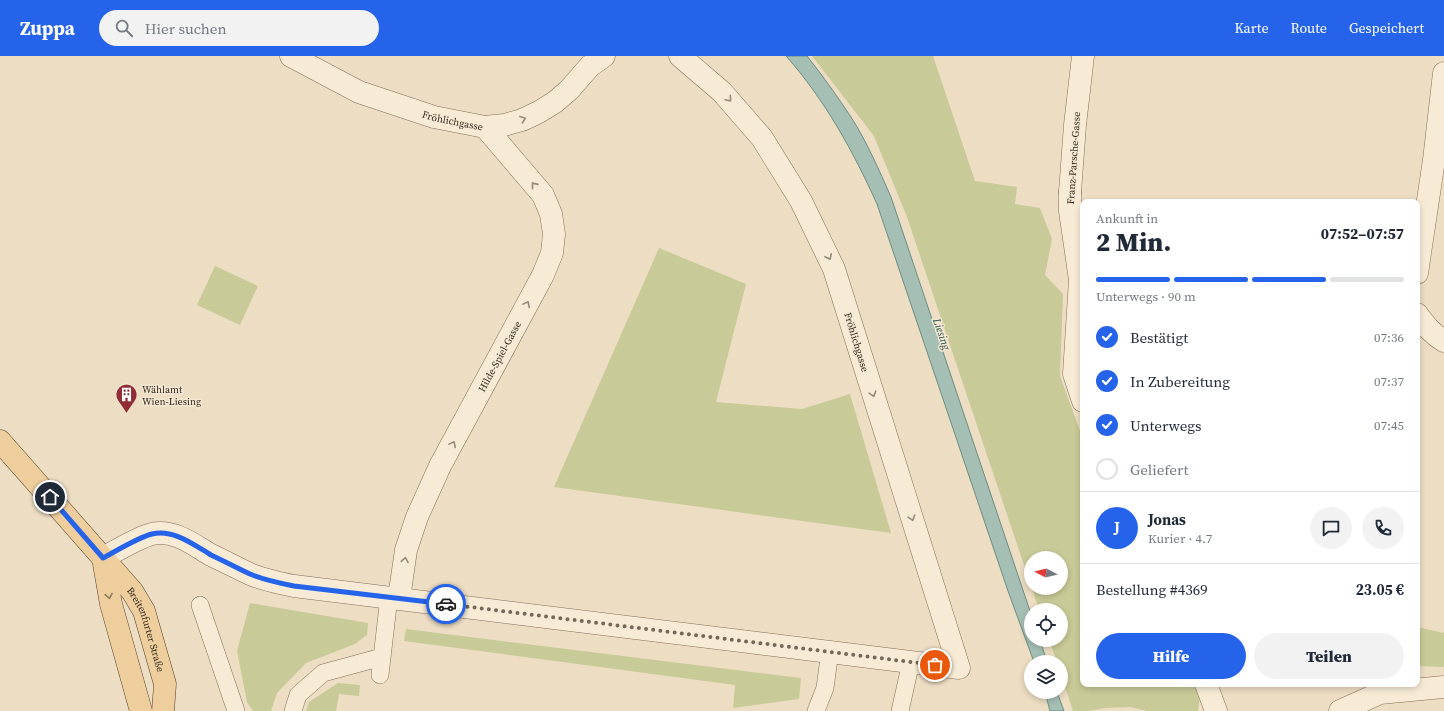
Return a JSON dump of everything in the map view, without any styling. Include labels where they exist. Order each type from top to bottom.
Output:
[{"type":"main road","name":"Breitenfurter Straße","points":[[0,441],[132,591],[144,611],[165,684],[163,711]]},
{"type":"main road","name":"Breitenfurter Straße","points":[[103,558],[111,604],[141,711]]},
{"type":"street","name":"Fröhlichgasse","points":[[291,56],[359,92],[434,118],[485,127],[510,123],[539,112],[555,102],[569,90],[590,66],[604,56]]},
{"type":"street","name":"Fröhlichgasse","points":[[680,56],[722,92],[762,138],[801,202],[834,270],[959,668],[911,662]]},
{"type":"street","name":"Franz-Parsche-Gasse","points":[[1080,392],[1074,374],[1080,280],[1070,211],[1070,192],[1075,125],[1083,56]]},
{"type":"street","points":[[1420,258],[1439,161],[1444,73]]},
{"type":"street","name":"Hilde-Spiel-Gasse","points":[[394,598],[406,550],[417,517],[440,466],[543,275],[552,253],[554,234],[551,214],[542,196],[485,127]]},
{"type":"street","points":[[1420,319],[1424,325],[1435,335],[1444,340]]},
{"type":"street","points":[[103,558],[152,534],[162,533],[174,535],[196,545],[210,554],[251,574],[294,586],[911,662]]},
{"type":"street","points":[[1207,687],[1216,711]]},
{"type":"street","points":[[1340,711],[1380,689],[1444,687]]},
{"type":"lane","points":[[380,675],[382,657],[394,598]]},
{"type":"lane","points":[[200,605],[236,711]]},
{"type":"lane","points":[[816,711],[824,688],[830,651]]},
{"type":"lane","points":[[293,711],[298,695],[323,673],[382,657]]},
{"type":"lane","points":[[900,711],[911,662]]},
{"type":"green space","points":[[812,56],[933,56],[975,181],[1017,187],[1015,204],[1040,208],[1052,239],[1045,275],[1063,294],[1060,376],[1080,431],[1080,687],[1196,687],[1200,695],[1198,711],[1147,711],[1130,707],[1073,711],[1068,696],[1068,655],[1054,655],[1052,647],[1068,647],[1068,603],[1037,603],[1034,595],[1068,595],[1068,551],[1024,551],[1024,565],[907,217],[874,136]]},
{"type":"green space","points":[[659,248],[746,284],[716,402],[802,409],[850,394],[891,533],[554,487]]},
{"type":"green space","points":[[215,266],[258,286],[240,325],[197,305]]},
{"type":"green space","points":[[250,603],[368,623],[367,635],[355,644],[306,663],[277,693],[271,711],[253,711],[247,702],[237,651]]},
{"type":"green space","points":[[1420,628],[1444,633],[1444,667],[1420,666]]},
{"type":"green space","points":[[406,629],[801,678],[799,699],[733,708],[735,685],[404,641]]},
{"type":"green space","points":[[338,683],[360,685],[359,696],[339,694],[336,711],[306,711],[309,702]]},
{"type":"shaded area","points":[[786,56],[807,56],[819,71],[857,127],[891,197],[1027,603],[1024,603],[1024,635],[877,204],[848,145],[826,108]]},
{"type":"shaded area","points":[[1029,647],[1042,647],[1045,655],[1031,655]]},
{"type":"shaded area","points":[[1047,699],[1060,699],[1064,711],[1050,711]]},
{"type":"way so far","points":[[446,604],[935,665]]},
{"type":"place","name":"Wählamt Wien-Liesing","points":[[126,414]]},
{"type":"route","points":[[50,497],[103,558],[133,542],[152,534],[162,533],[174,535],[251,574],[272,581],[294,586],[446,604]]},
{"type":"water label","name":"Liesing","points":[[942,334]]}]
